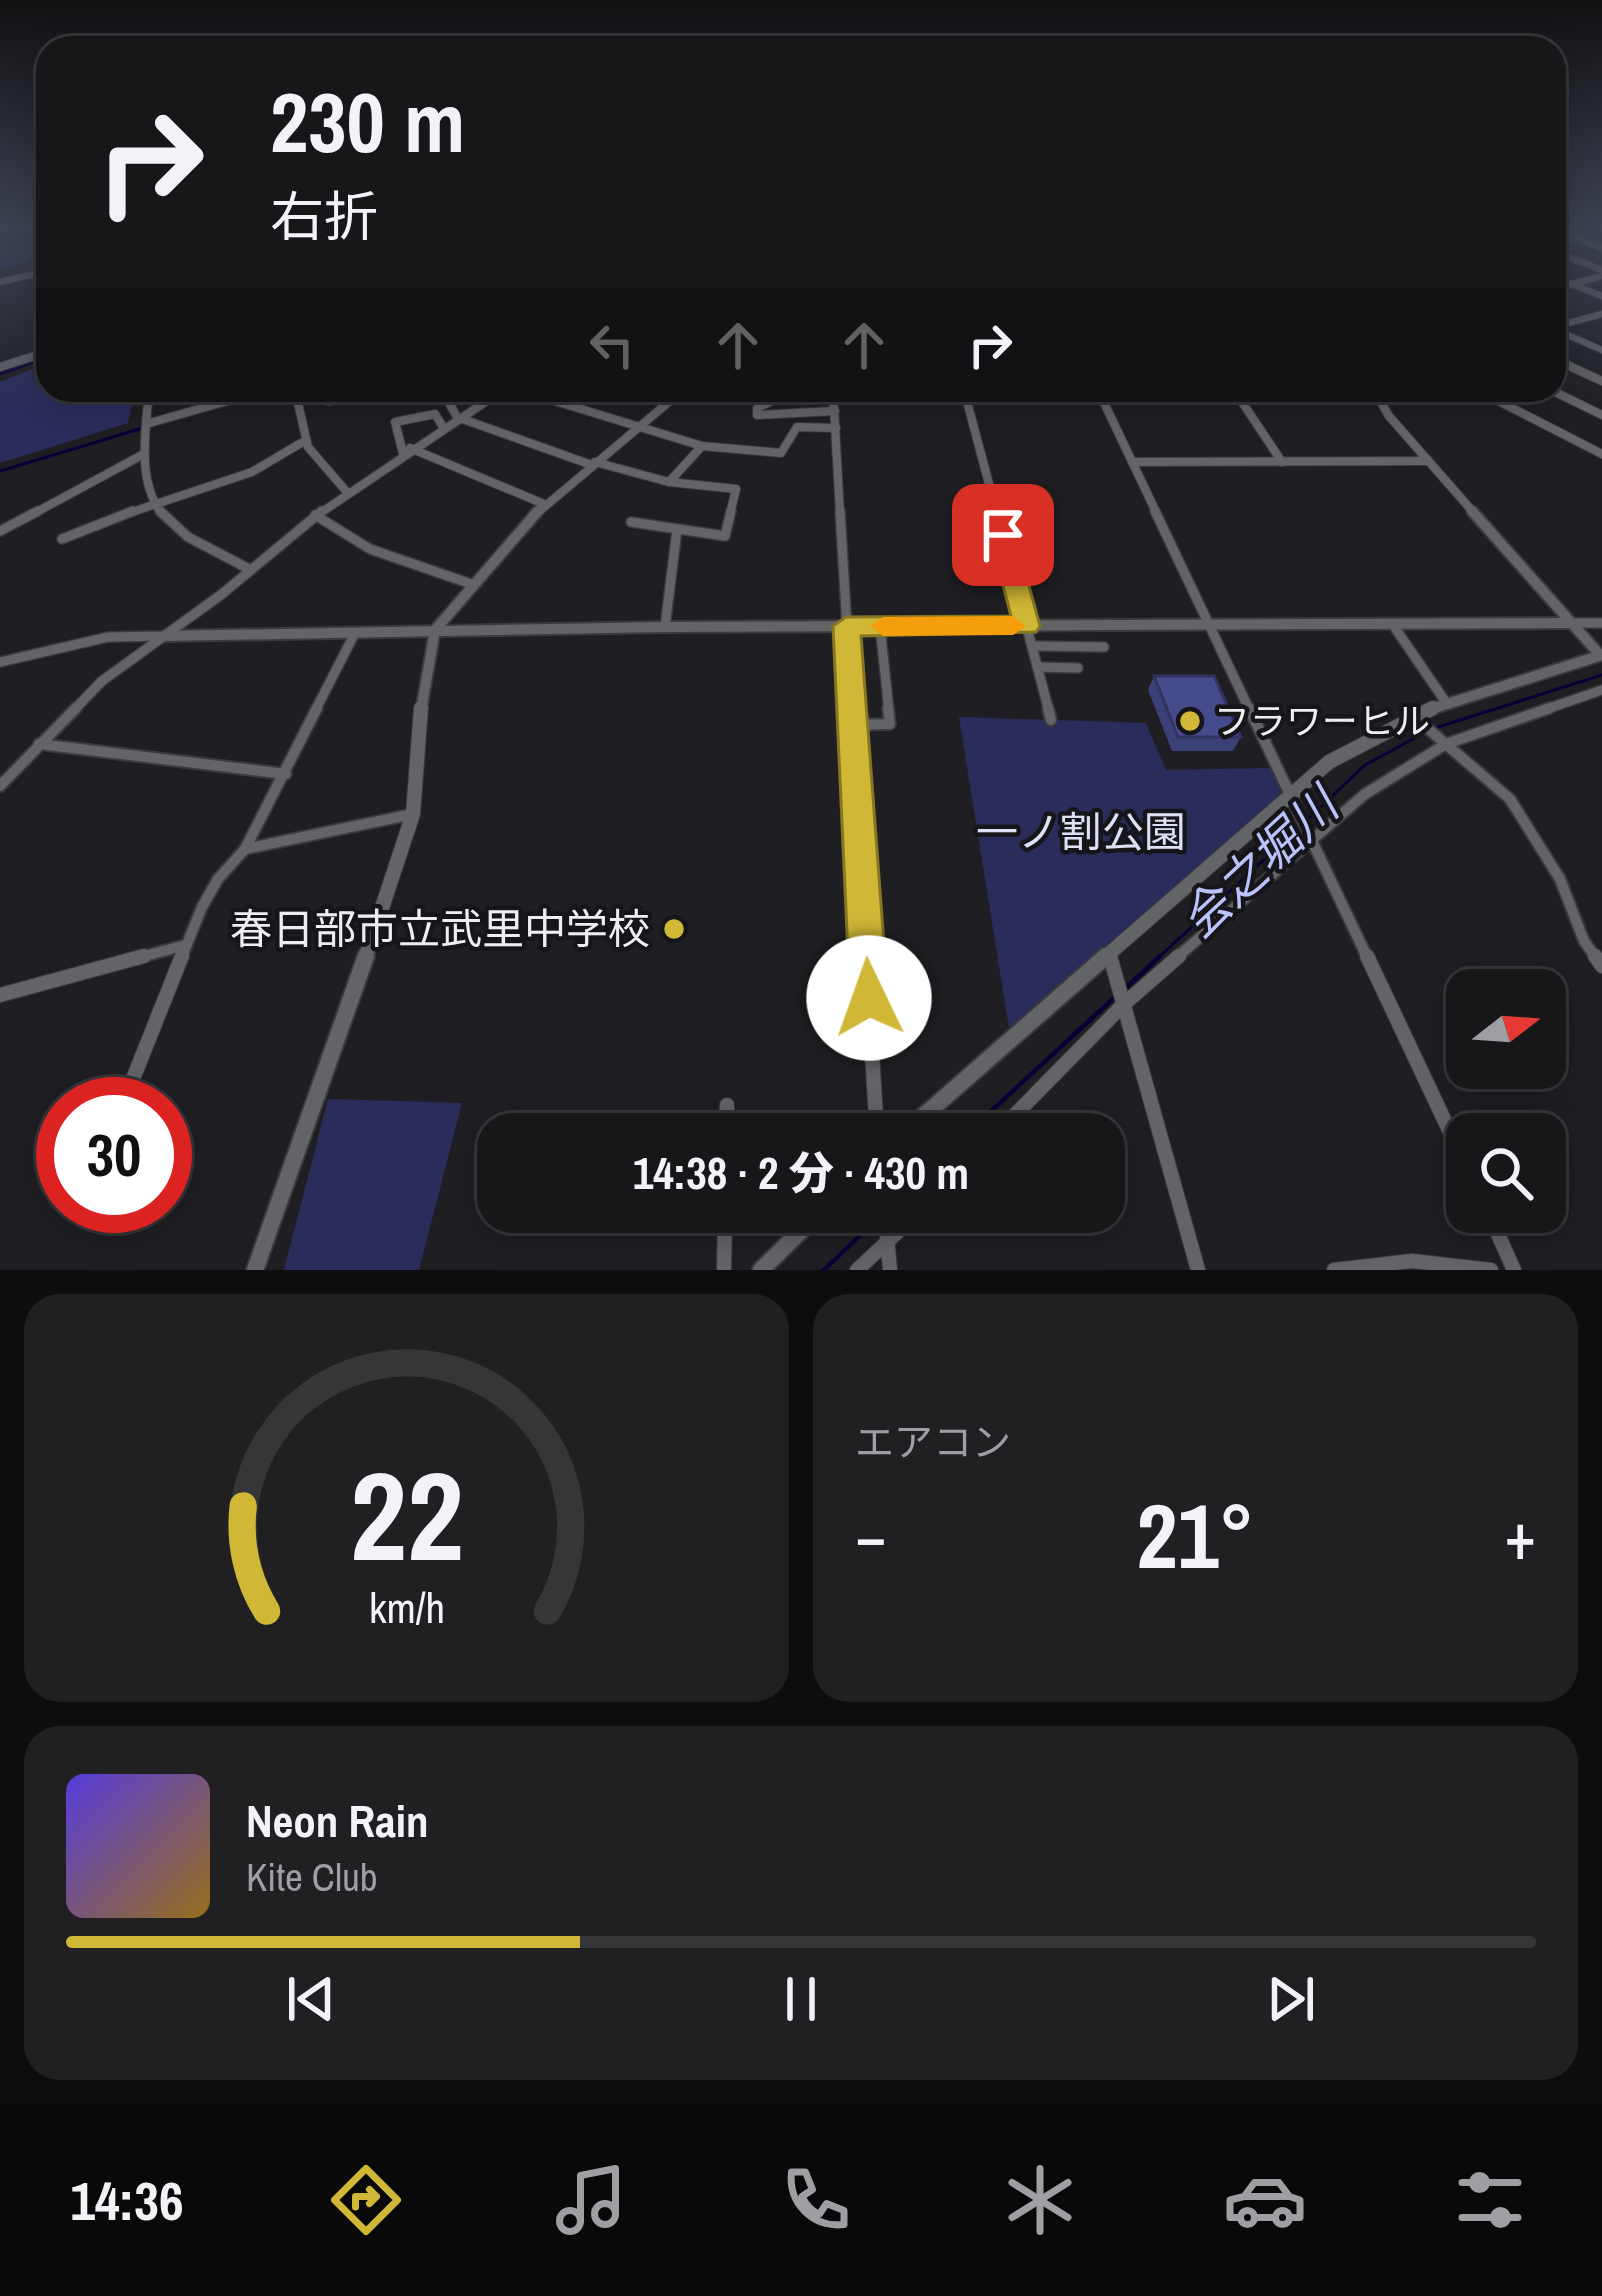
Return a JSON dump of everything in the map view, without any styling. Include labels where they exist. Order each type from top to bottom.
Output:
[{"type":"street","points":[[1566,324],[1602,318]]},
{"type":"street","points":[[1566,334],[1602,350]]},
{"type":"street","points":[[0,367],[36,356]]},
{"type":"street","points":[[1566,364],[1602,381]]},
{"type":"street","points":[[1566,397],[1602,415]]},
{"type":"street","points":[[148,402],[142,455],[152,503],[193,543],[251,570]]},
{"type":"street","points":[[146,426],[226,402]]},
{"type":"street","points":[[297,402],[302,443],[322,472],[346,490]]},
{"type":"street","points":[[449,402],[457,417],[591,463],[669,482],[736,489],[725,536],[631,522]]},
{"type":"street","points":[[0,786],[102,681],[251,570],[346,490],[483,402]]},
{"type":"street","points":[[557,402],[702,446],[782,454],[797,427],[836,428]]},
{"type":"street","points":[[255,1270],[413,814],[423,681],[435,630],[544,504],[670,402]]},
{"type":"street","points":[[770,402],[757,408],[757,415],[835,411]]},
{"type":"street","points":[[834,402],[876,1113]]},
{"type":"street","points":[[967,402],[1051,720]]},
{"type":"street","points":[[1104,402],[1446,1124]]},
{"type":"street","points":[[1242,402],[1282,461]]},
{"type":"street","points":[[927,1113],[1361,740],[1445,701],[1601,656],[1427,460],[1383,402]]},
{"type":"street","points":[[1502,402],[1600,452]]},
{"type":"street","points":[[443,427],[435,414],[395,422],[407,450],[544,504]]},
{"type":"street","points":[[62,539],[152,503],[252,472],[302,443]]},
{"type":"street","points":[[669,482],[702,446]]},
{"type":"street","points":[[0,531],[142,455]]},
{"type":"street","points":[[1132,462],[1427,460]]},
{"type":"street","points":[[315,515],[370,549],[474,585]]},
{"type":"street","points":[[665,627],[677,530]]},
{"type":"street","points":[[0,662],[108,637],[665,627],[1602,623]]},
{"type":"street","points":[[1393,625],[1445,701]]},
{"type":"street","points":[[852,725],[890,724],[880,626]]},
{"type":"street","points":[[134,1077],[185,945],[218,879],[245,849],[356,634]]},
{"type":"street","points":[[1032,646],[1104,646]]},
{"type":"street","points":[[1037,667],[1078,668]]},
{"type":"street","points":[[1016,1113],[1124,1002],[1309,834],[1444,742],[1602,690]]},
{"type":"street","points":[[1412,716],[1510,799],[1560,879],[1584,940],[1602,966]]},
{"type":"street","points":[[39,743],[286,774]]},
{"type":"street","points":[[245,849],[413,814]]},
{"type":"street","points":[[0,995],[185,945]]},
{"type":"street","points":[[1109,954],[1198,1270]]},
{"type":"street","points":[[727,1105],[727,1113]]},
{"type":"street","points":[[724,1270],[725,1233]]},
{"type":"street","points":[[761,1270],[799,1233]]},
{"type":"street","points":[[857,1270],[883,1233]]},
{"type":"street","points":[[887,1233],[890,1270]]},
{"type":"street","points":[[1497,1233],[1514,1270]]},
{"type":"street","points":[[1334,1270],[1378,1261],[1433,1259],[1491,1270]]},
{"type":"green space","points":[[36,368],[36,402],[132,402],[128,423],[0,463],[0,382]]},
{"type":"green space","name":"一ノ割公園","points":[[959,717],[1146,723],[1166,770],[1271,768],[1284,795],[1009,1028]]},
{"type":"green space","points":[[328,1099],[462,1103],[419,1270],[284,1270]]},
{"type":"building","name":"フラワーヒル","points":[[1154,676],[1214,676],[1241,737],[1178,737]]},
{"type":"waterway","points":[[0,372],[32,360]]},
{"type":"waterway","points":[[0,471],[146,427]]},
{"type":"waterway","name":"会之堀川","points":[[1432,729],[1602,675]]},
{"type":"waterway","name":"会之堀川","points":[[1307,820],[1365,765],[1424,733]]},
{"type":"waterway","name":"会之堀川","points":[[1157,959],[1300,826]]},
{"type":"waterway","name":"会之堀川","points":[[1127,987],[1160,956]]},
{"type":"waterway","name":"会之堀川","points":[[989,1113],[1115,997]]},
{"type":"waterway","name":"会之堀川","points":[[824,1270],[862,1233]]},
{"type":"slow traffic","points":[[883,626],[1013,626]]},
{"type":"place","name":"フラワーヒル","points":[[1190,721]]},
{"type":"place","name":"春日部市立武里中学校","points":[[674,929]]},
{"type":"route","points":[[869,998],[846,626],[1027,626],[1003,535]]}]
